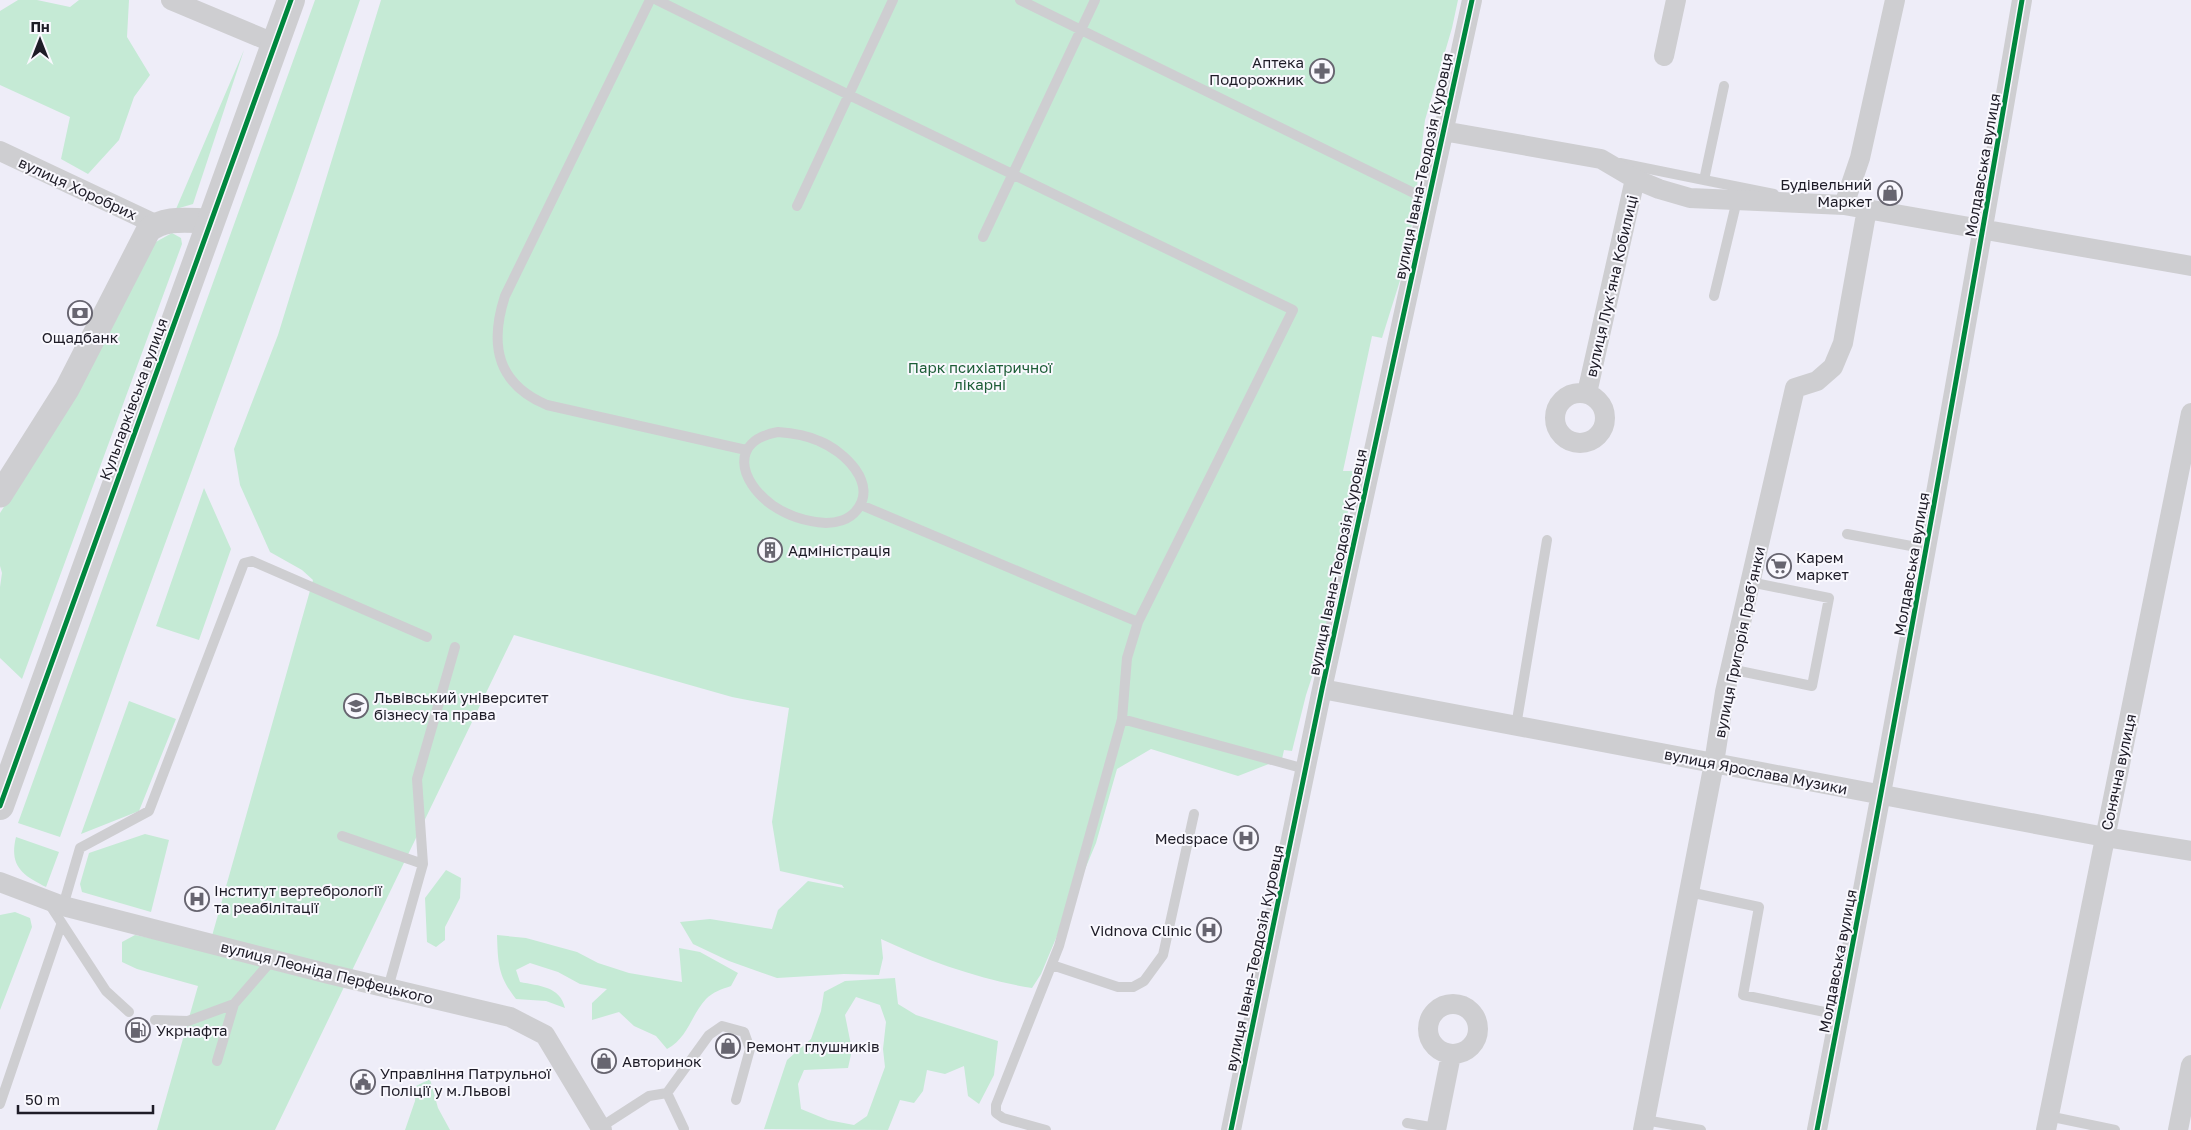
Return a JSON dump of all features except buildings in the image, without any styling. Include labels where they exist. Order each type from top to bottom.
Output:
[{"type":"main road","name":"Кульпарківська вулиця","points":[[0,806],[291,0]]},
{"type":"street","points":[[171,0],[276,44]]},
{"type":"street","name":"вулиця Івана-Теодозія Куровця","points":[[1231,1130],[1322,689],[1472,0]]},
{"type":"street","points":[[1664,56],[1676,0]]},
{"type":"street","points":[[1844,205],[1860,158],[1895,0]]},
{"type":"street","name":"Молдавська вулиця","points":[[1817,1130],[1882,795],[2022,0]]},
{"type":"street","name":"вулиця Лукʼяна Кобилиці","points":[[1443,130],[1602,159],[1635,179],[1659,189],[1690,198],[1844,205],[2191,266]]},
{"type":"street","name":"вулиця Хоробрих","points":[[0,151],[155,224]]},
{"type":"street","name":"вулиця Лукʼяна Кобилиці","points":[[1587,393],[1635,179]]},
{"type":"street","name":"вулиця Григорія Грабʼянки","points":[[1644,1125],[1714,764],[1730,669],[1795,388],[1817,380],[1833,367],[1843,343],[1867,209]]},
{"type":"street","points":[[1,491],[67,389],[148,231],[155,224],[168,220],[210,221]]},
{"type":"street","name":"Сонячна вулиця","points":[[2047,1123],[2191,413]]},
{"type":"street","name":"вулиця Ярослава Музики","points":[[1322,689],[2105,838],[2191,851]]},
{"type":"street","name":"вулиця Леоніда Перфецького","points":[[0,882],[57,911],[273,958],[329,974],[510,1017],[545,1035],[602,1128]]},
{"type":"street","points":[[1436,1129],[1451,1054]]},
{"type":"street","points":[[2178,1130],[2191,1065]]},
{"type":"lane","points":[[650,0],[505,296],[497,327],[500,359],[504,370],[517,387],[526,395],[547,405],[746,450]]},
{"type":"lane","points":[[657,0],[849,96],[1015,174],[1293,310],[1138,622],[1127,658],[1122,719],[1064,928],[1052,965],[996,1105],[996,1113],[1003,1118],[1046,1130]]},
{"type":"lane","points":[[798,206],[893,0]]},
{"type":"lane","points":[[1020,0],[1428,200]]},
{"type":"lane","points":[[984,237],[1095,0]]},
{"type":"lane","points":[[1704,180],[1724,86]]},
{"type":"lane","points":[[1602,159],[1824,204]]},
{"type":"lane","points":[[1714,296],[1737,200]]},
{"type":"lane","points":[[778,432],[792,433],[821,442],[846,458],[855,469],[861,480],[864,493],[861,505],[854,515],[842,521],[829,523],[815,522],[787,514],[768,502],[752,486],[746,475],[744,463],[746,450],[754,441],[765,435],[778,432]]},
{"type":"lane","points":[[861,505],[1138,622]]},
{"type":"lane","points":[[1847,534],[1926,548]]},
{"type":"lane","points":[[1516,726],[1547,540]]},
{"type":"lane","points":[[0,1104],[57,911],[80,848],[149,811],[244,564],[252,561],[427,637]]},
{"type":"lane","points":[[1730,669],[1812,686],[1829,598],[1750,582]]},
{"type":"lane","points":[[388,988],[423,864],[417,779],[455,647]]},
{"type":"lane","points":[[1122,719],[1305,770]]},
{"type":"lane","points":[[1052,965],[1118,986],[1133,986],[1144,981],[1163,954],[1194,814]]},
{"type":"lane","points":[[342,836],[423,864]]},
{"type":"lane","points":[[1689,892],[1759,907],[1743,995],[1839,1015]]},
{"type":"lane","points":[[57,911],[106,991],[129,1012]]},
{"type":"lane","points":[[217,1060],[234,1004],[273,958]]},
{"type":"lane","points":[[155,1020],[188,1021],[234,1004]]},
{"type":"lane","points":[[602,1128],[649,1096],[667,1092],[708,1035],[722,1026],[744,1032],[750,1049],[736,1100]]},
{"type":"lane","points":[[667,1092],[684,1129]]},
{"type":"lane","points":[[1407,1123],[1436,1129]]},
{"type":"lane","points":[[2047,1123],[2115,1130]]},
{"type":"lane","points":[[1644,1125],[1700,1130]]},
{"type":"green space","points":[[18,0],[37,0],[70,7],[79,0],[129,0],[127,37],[150,75],[134,97],[119,140],[88,174],[61,159],[70,117],[0,85],[0,11]]},
{"type":"green space","points":[[315,0],[360,0],[294,191],[60,837],[18,823]]},
{"type":"green space","name":"Парк психіатричної лікарні","points":[[381,0],[1458,0],[1452,28],[1425,120],[1413,219],[1402,274],[1382,338],[1372,336],[1343,471],[1355,471],[1327,631],[1306,695],[1292,751],[1284,750],[1282,759],[1238,776],[1151,749],[1117,769],[1096,843],[1041,974],[1032,988],[955,969],[881,939],[883,958],[879,975],[844,974],[777,978],[729,961],[693,944],[680,922],[710,919],[772,929],[778,910],[808,881],[844,888],[842,885],[780,871],[772,822],[789,708],[732,697],[514,635],[275,1130],[157,1130],[198,986],[137,969],[122,962],[122,942],[135,935],[208,950],[313,580],[302,570],[270,552],[240,485],[234,449],[278,335]]},
{"type":"green space","points":[[244,50],[193,204],[176,209]]},
{"type":"green space","points":[[172,233],[181,238],[182,244],[22,679],[0,658],[0,587],[2,573],[0,566],[0,513],[72,401],[154,243]]},
{"type":"green space","points":[[204,488],[231,549],[199,640],[156,626]]},
{"type":"green space","points":[[129,701],[176,719],[139,811],[81,834]]},
{"type":"green space","points":[[145,834],[169,840],[151,912],[82,892],[80,884],[89,853]]},
{"type":"green space","points":[[16,837],[59,852],[46,887],[24,874],[19,868],[14,855]]},
{"type":"green space","points":[[446,870],[461,878],[460,898],[445,927],[445,940],[436,947],[427,942],[425,898]]},
{"type":"green space","points":[[15,912],[30,918],[32,927],[0,1010],[0,915]]},
{"type":"green space","points":[[497,935],[526,938],[577,952],[598,963],[629,973],[682,982],[679,948],[700,952],[738,973],[731,986],[706,999],[685,1033],[667,1049],[656,1036],[634,1026],[619,1012],[592,1020],[592,1003],[607,989],[580,984],[558,972],[530,963],[516,970],[520,982],[541,986],[554,991],[559,995],[565,1008],[546,1001],[516,999],[502,976]]},
{"type":"green space","points":[[895,978],[898,1004],[916,1015],[998,1041],[994,1075],[979,1104],[968,1096],[964,1066],[945,1074],[927,1070],[923,1091],[914,1103],[900,1100],[888,1130],[764,1129],[787,1060],[811,1039],[821,1011],[824,992],[845,981]],"holes":[[[856,997],[880,1005],[886,1022],[883,1049],[885,1067],[867,1116],[854,1125],[828,1120],[801,1109],[798,1084],[804,1070],[848,1068],[852,1050],[845,1015]]]},
{"type":"green space","points":[[430,1079],[438,1108],[450,1130],[405,1130],[415,1101],[416,1086]]},
{"type":"cycle path","points":[[0,806],[291,0]]},
{"type":"cycle path","points":[[1231,1130],[1322,689],[1472,0]]},
{"type":"cycle path","points":[[1817,1130],[1923,566],[2022,0]]},
{"type":"place","name":"Аптека Подорожник","points":[[1322,71]]},
{"type":"place","name":"Будівельний Маркет","points":[[1890,193]]},
{"type":"place","name":"Ощадбанк","points":[[80,313]]},
{"type":"place","name":"Адміністрація","points":[[770,550]]},
{"type":"place","name":"Карем маркет","points":[[1779,566]]},
{"type":"place","name":"Львівський університет бізнесу та права","points":[[356,706]]},
{"type":"place","name":"Medspace","points":[[1246,838]]},
{"type":"place","name":"Інститут вертебрології та реабілітації","points":[[197,899]]},
{"type":"place","name":"Vidnova Clinic","points":[[1209,930]]},
{"type":"place","name":"Укрнафта","points":[[138,1030]]},
{"type":"place","name":"Ремонт глушників","points":[[728,1046]]},
{"type":"place","name":"Авторинок","points":[[604,1061]]},
{"type":"place","name":"Управління Патрульної Поліції у м.Львові","points":[[363,1082]]}]
